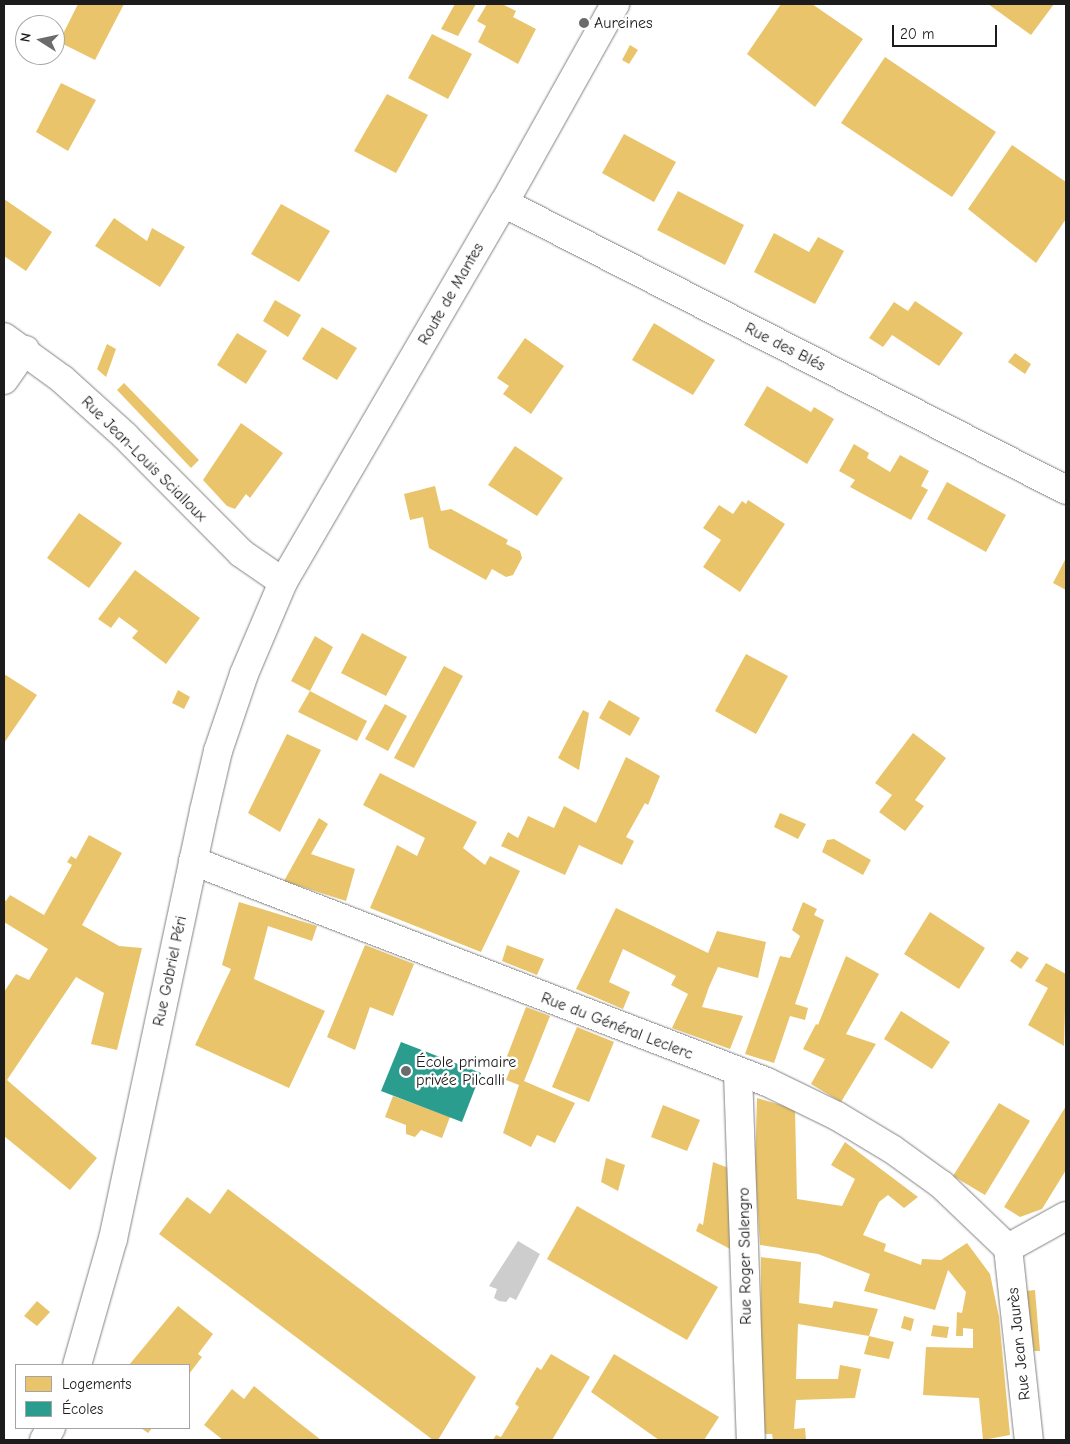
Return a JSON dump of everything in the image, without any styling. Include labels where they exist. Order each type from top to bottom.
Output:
[{"type":"street","name":"Route de Mantes","points":[[283,582],[504,203],[615,4]]},
{"type":"street","name":"Rue des Blés","points":[[504,203],[1066,490]]},
{"type":"street","name":"Rue Jean-Louis Scialloux","points":[[14,343],[125,436],[241,553],[283,582]]},
{"type":"street","points":[[4,380],[14,343]]},
{"type":"street","name":"Rue Gabriel Péri","points":[[77,1364],[113,1239],[193,861],[221,742],[244,674],[283,582]]},
{"type":"street","name":"Rue du Général Leclerc","points":[[193,861],[340,915],[738,1073],[767,1082],[838,1116],[892,1149],[942,1185],[1008,1248]]},
{"type":"street","name":"Rue Roger Salengro","points":[[738,1073],[751,1440]]},
{"type":"street","points":[[1008,1248],[1066,1216]]},
{"type":"street","name":"Rue Jean Jaurès","points":[[1008,1248],[1029,1440]]},
{"type":"street","points":[[44,1440],[50,1429]]},
{"type":"shaded area","points":[[518,1241],[540,1254],[516,1300],[510,1297],[506,1302],[499,1301],[494,1298],[497,1289],[489,1286]]},
{"type":"building: Logements","points":[[78,4],[124,4],[95,60],[65,45],[65,30]]},
{"type":"building: Logements","points":[[455,4],[476,4],[458,36],[441,29]]},
{"type":"building: Logements","points":[[487,4],[502,4],[516,11],[513,17],[536,29],[518,64],[478,42],[486,26],[477,21]]},
{"type":"building: Logements","points":[[781,4],[812,4],[863,39],[815,107],[747,54]]},
{"type":"building: Logements","points":[[988,4],[1054,4],[1031,35]]},
{"type":"building: Logements","points":[[432,34],[472,54],[448,99],[408,78]]},
{"type":"building: Logements","points":[[630,45],[638,50],[629,64],[622,60]]},
{"type":"building: Logements","points":[[885,57],[996,132],[952,197],[841,123]]},
{"type":"building: Logements","points":[[61,83],[96,100],[68,151],[36,132]]},
{"type":"building: Logements","points":[[387,94],[428,115],[396,173],[354,151]]},
{"type":"building: Logements","points":[[624,134],[676,162],[654,202],[602,173]]},
{"type":"building: Logements","points":[[1012,145],[1066,182],[1066,219],[1036,263],[968,209]]},
{"type":"building: Logements","points":[[678,191],[744,225],[725,265],[657,230]]},
{"type":"building: Logements","points":[[4,199],[52,232],[26,271],[4,256]]},
{"type":"building: Logements","points":[[281,204],[330,231],[299,282],[251,254]]},
{"type":"building: Logements","points":[[114,218],[147,241],[152,228],[185,247],[160,287],[95,246]]},
{"type":"building: Logements","points":[[774,233],[809,252],[818,237],[844,251],[815,304],[754,272]]},
{"type":"building: Logements","points":[[275,300],[301,315],[288,337],[263,321]]},
{"type":"building: Logements","points":[[915,301],[963,333],[939,366],[892,335],[883,347],[869,338],[894,302],[908,311]]},
{"type":"building: Logements","points":[[654,323],[715,360],[693,395],[632,360]]},
{"type":"building: Logements","points":[[322,327],[357,348],[337,380],[302,359]]},
{"type":"building: Logements","points":[[237,333],[267,351],[246,384],[217,365]]},
{"type":"building: Logements","points":[[525,338],[564,366],[531,414],[503,394],[509,386],[497,378]]},
{"type":"building: Logements","points":[[107,344],[116,349],[106,377],[97,369]]},
{"type":"building: Logements","points":[[1015,353],[1031,364],[1025,374],[1008,362]]},
{"type":"building: Logements","points":[[124,383],[199,460],[191,468],[117,390]]},
{"type":"building: Logements","points":[[767,386],[811,412],[814,407],[834,419],[807,464],[744,425]]},
{"type":"building: Logements","points":[[241,423],[283,453],[250,498],[246,494],[235,509],[227,506],[203,480]]},
{"type":"building: Logements","points":[[854,444],[869,453],[867,458],[890,472],[900,455],[929,471],[921,486],[928,490],[911,520],[850,487],[855,480],[839,471]]},
{"type":"building: Logements","points":[[515,446],[563,478],[537,516],[488,485]]},
{"type":"building: Logements","points":[[947,482],[1006,515],[986,552],[927,519]]},
{"type":"building: Logements","points":[[435,486],[441,511],[451,509],[508,540],[506,544],[520,551],[522,558],[513,575],[506,577],[492,569],[486,580],[429,548],[423,517],[410,520],[404,494]]},
{"type":"building: Logements","points":[[748,500],[785,524],[740,592],[703,567],[721,540],[703,528],[719,505],[733,514],[742,501],[746,504]]},
{"type":"building: Logements","points":[[79,513],[122,543],[89,588],[47,558]]},
{"type":"building: Logements","points":[[1066,558],[1066,590],[1053,583]]},
{"type":"building: Logements","points":[[135,570],[200,618],[166,664],[132,638],[138,631],[119,617],[111,628],[98,619]]},
{"type":"building: Logements","points":[[362,633],[407,657],[386,696],[341,673]]},
{"type":"building: Logements","points":[[315,636],[333,647],[310,691],[291,681]]},
{"type":"building: Logements","points":[[746,654],[788,676],[756,734],[715,711]]},
{"type":"building: Logements","points":[[444,666],[463,676],[414,768],[394,758]]},
{"type":"building: Logements","points":[[4,674],[37,695],[4,743]]},
{"type":"building: Logements","points":[[178,690],[190,697],[184,709],[172,703]]},
{"type":"building: Logements","points":[[310,691],[367,721],[357,741],[298,712]]},
{"type":"building: Logements","points":[[609,700],[640,718],[630,736],[599,718]]},
{"type":"building: Logements","points":[[385,704],[407,716],[388,751],[365,739]]},
{"type":"building: Logements","points":[[583,710],[589,713],[579,770],[558,758]]},
{"type":"building: Logements","points":[[913,733],[946,758],[915,800],[924,806],[905,831],[879,812],[892,795],[875,783]]},
{"type":"building: Logements","points":[[287,734],[321,750],[280,832],[248,813]]},
{"type":"building: Logements","points":[[626,757],[660,776],[648,805],[645,803],[626,837],[634,841],[622,865],[579,845],[565,875],[501,846],[508,832],[518,838],[528,816],[554,828],[564,806],[596,823]]},
{"type":"building: Logements","points":[[380,773],[477,822],[463,848],[485,865],[490,856],[520,871],[481,952],[370,908],[397,845],[417,856],[425,838],[363,805]]},
{"type":"building: Logements","points":[[780,813],[806,824],[798,839],[774,827]]},
{"type":"building: Logements","points":[[319,818],[328,824],[311,854],[355,869],[346,901],[284,881]]},
{"type":"building: Logements","points":[[89,835],[122,853],[82,925],[119,946],[142,948],[117,1050],[91,1044],[104,993],[76,977],[7,1080],[97,1158],[70,1190],[4,1136],[4,992],[16,974],[29,980],[48,949],[4,922],[4,899],[6,901],[10,895],[44,915],[72,865],[67,862],[71,856],[76,859]]},
{"type":"building: Logements","points":[[834,839],[871,860],[863,875],[822,852],[827,840]]},
{"type":"building: Logements","points":[[239,902],[317,926],[312,941],[268,926],[254,979],[325,1011],[289,1088],[195,1045],[231,969],[222,965]]},
{"type":"building: Logements","points":[[803,902],[817,909],[814,915],[824,920],[795,1004],[808,1008],[805,1020],[790,1016],[774,1063],[745,1054],[780,956],[790,958],[800,936],[792,930]]},
{"type":"building: Logements","points":[[616,908],[708,953],[717,931],[766,942],[758,978],[718,967],[702,1007],[743,1016],[730,1049],[672,1028],[688,994],[671,985],[676,976],[623,949],[609,982],[630,992],[623,1009],[576,989]]},
{"type":"building: Logements","points":[[930,912],[985,948],[959,989],[904,954]]},
{"type":"building: Logements","points":[[365,945],[414,964],[393,1016],[370,1007],[355,1050],[327,1037]]},
{"type":"building: Logements","points":[[507,945],[544,959],[537,975],[502,961]]},
{"type":"building: Logements","points":[[1017,951],[1029,958],[1021,969],[1010,961]]},
{"type":"building: Logements","points":[[846,956],[879,974],[846,1034],[876,1044],[841,1102],[811,1084],[825,1059],[803,1049],[816,1024],[818,1025]]},
{"type":"building: Logements","points":[[1046,963],[1066,974],[1064,1046],[1028,1025],[1048,988],[1035,981]]},
{"type":"building: Logements","points":[[526,1007],[550,1016],[524,1081],[575,1103],[555,1143],[537,1135],[531,1147],[503,1133],[519,1085],[506,1080],[513,1062],[506,1059]]},
{"type":"building: Logements","points":[[901,1011],[950,1042],[932,1069],[884,1039]]},
{"type":"building: Logements","points":[[577,1027],[614,1042],[589,1102],[552,1087]]},
{"type":"building: Logements","points":[[393,1096],[450,1117],[442,1138],[421,1130],[415,1137],[406,1134],[406,1125],[385,1117]]},
{"type":"building: Logements","points":[[757,1098],[795,1109],[797,1199],[842,1206],[855,1179],[831,1165],[845,1142],[918,1197],[904,1208],[888,1195],[879,1202],[863,1235],[886,1244],[884,1251],[921,1265],[922,1259],[941,1260],[967,1243],[990,1274],[999,1317],[1010,1435],[983,1440],[979,1398],[923,1395],[926,1347],[973,1348],[973,1329],[963,1328],[963,1336],[956,1336],[957,1312],[962,1313],[966,1292],[948,1270],[935,1310],[864,1291],[870,1274],[818,1254],[760,1245],[755,1168]]},
{"type":"building: Logements","points":[[999,1103],[1030,1121],[985,1195],[953,1176]]},
{"type":"building: Logements","points":[[663,1105],[700,1120],[687,1151],[651,1137]]},
{"type":"building: Logements","points":[[1066,1106],[1066,1170],[1042,1209],[1020,1217],[1004,1207]]},
{"type":"building: Logements","points":[[606,1158],[625,1165],[618,1191],[601,1182]]},
{"type":"building: Logements","points":[[713,1162],[731,1169],[734,1251],[696,1231],[699,1223],[703,1225]]},
{"type":"building: Logements","points":[[228,1189],[476,1377],[438,1440],[433,1440],[159,1234],[187,1197],[210,1214]]},
{"type":"building: Logements","points":[[577,1206],[718,1287],[687,1340],[547,1259]]},
{"type":"building: Logements","points":[[761,1257],[801,1262],[799,1303],[832,1308],[834,1301],[878,1309],[869,1336],[798,1324],[796,1379],[838,1379],[840,1365],[861,1369],[855,1398],[796,1400],[794,1429],[805,1428],[806,1440],[773,1440],[772,1434],[761,1434]]},
{"type":"building: Logements","points":[[1035,1290],[1040,1351],[1034,1351],[1026,1291]]},
{"type":"building: Logements","points":[[37,1301],[50,1312],[37,1326],[24,1316]]},
{"type":"building: Logements","points":[[178,1306],[213,1334],[198,1354],[202,1357],[190,1373],[190,1364],[130,1364]]},
{"type":"building: Logements","points":[[904,1316],[914,1319],[911,1331],[901,1328]]},
{"type":"building: Logements","points":[[933,1325],[949,1327],[947,1338],[931,1336]]},
{"type":"building: Logements","points":[[869,1336],[894,1342],[889,1359],[864,1354]]},
{"type":"building: Logements","points":[[551,1354],[590,1377],[552,1440],[493,1440],[496,1435],[501,1437],[519,1407],[515,1404],[537,1367],[541,1370]]},
{"type":"building: Logements","points":[[614,1354],[719,1417],[704,1440],[659,1440],[591,1392]]},
{"type":"building: Logements","points":[[254,1386],[321,1440],[223,1440],[204,1425],[232,1389],[244,1399]]},
{"type":"building: Logements","points":[[142,1429],[151,1429],[148,1433]]},
{"type":"building: Écoles","points":[[401,1042],[481,1073],[462,1122],[381,1091]]},
{"type":"place","name":"Aureines","points":[[584,23]]},
{"type":"place","name":"École primaire privée Pilcalli","points":[[406,1071]]}]
